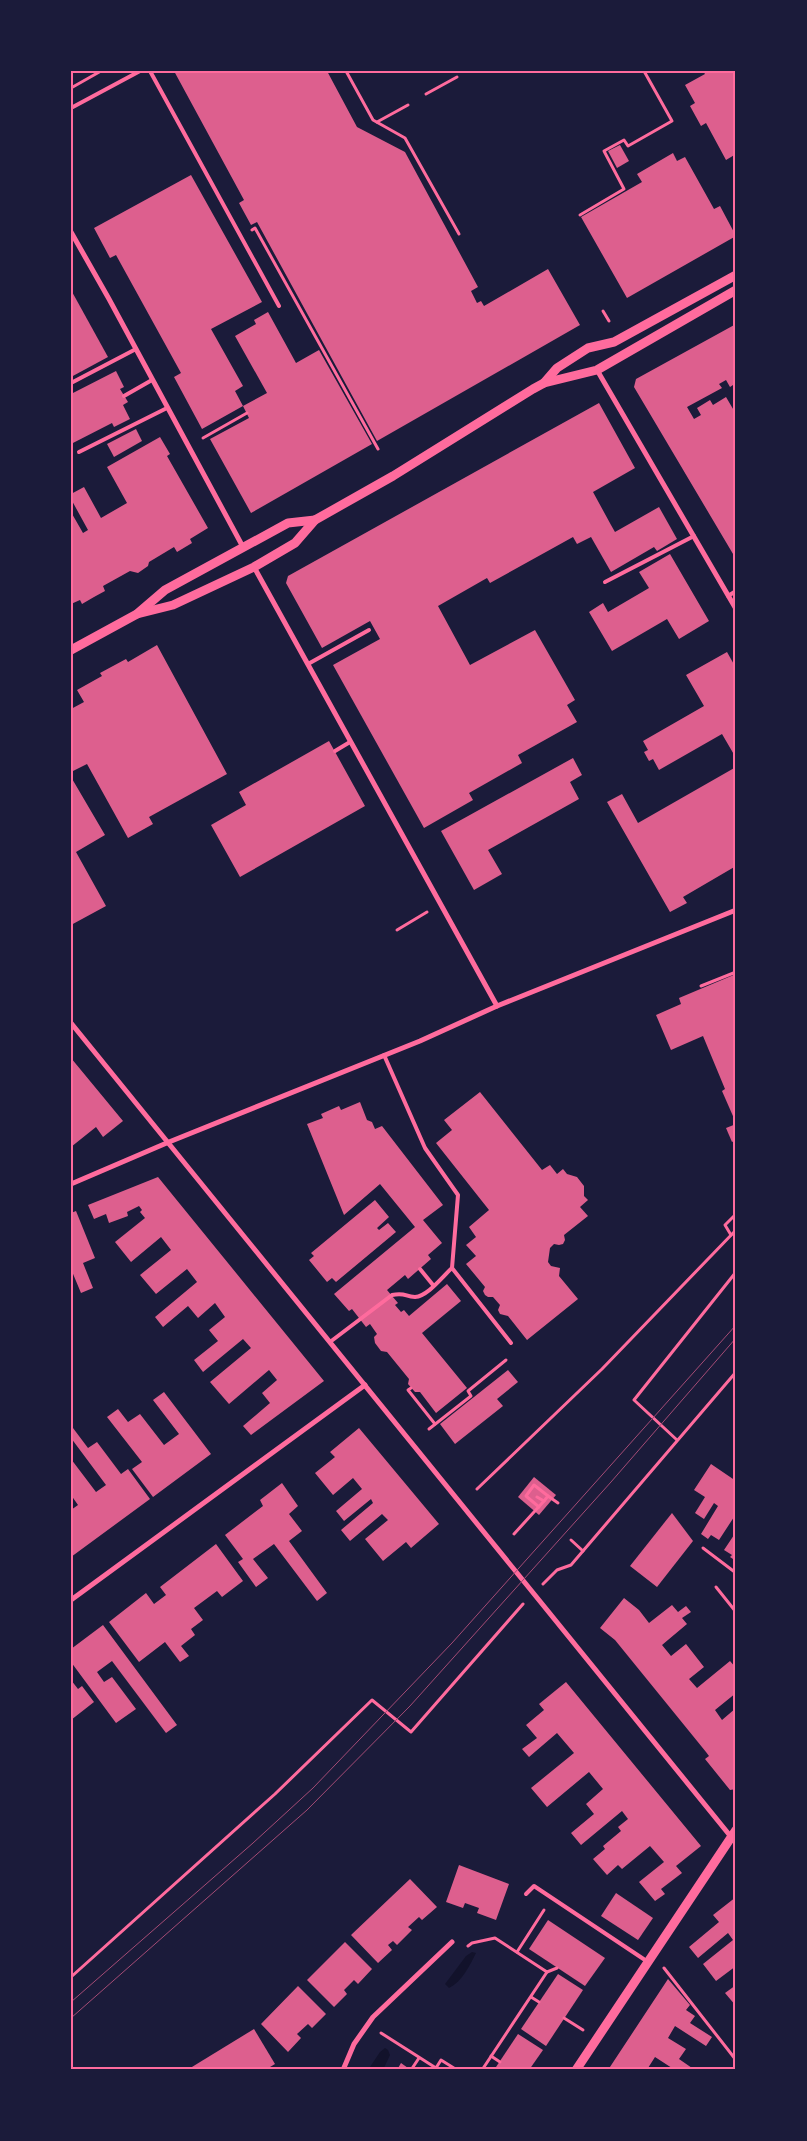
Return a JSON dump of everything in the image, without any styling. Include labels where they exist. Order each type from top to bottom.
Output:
[{"type":"street","points":[[71,232],[243,547]]},
{"type":"street","points":[[137,614],[173,605],[254,567],[295,542],[315,520],[394,476],[544,383],[557,368],[588,348],[614,342],[736,275]]},
{"type":"street","points":[[544,383],[597,370],[736,290]]},
{"type":"street","points":[[597,370],[736,609]]},
{"type":"street","points":[[71,650],[137,614],[165,590],[288,523],[315,520]]},
{"type":"street","points":[[254,567],[498,1006]]},
{"type":"street","points":[[71,1184],[498,1006],[736,910]]},
{"type":"street","points":[[71,1023],[734,1837],[576,2070]]},
{"type":"street","points":[[71,1600],[365,1385]]},
{"type":"street","points":[[343,2070],[354,2044],[374,2017],[452,1942]]},
{"type":"lane","points":[[71,108],[140,71]]},
{"type":"lane","points":[[150,71],[279,306]]},
{"type":"lane","points":[[71,383],[136,349]]},
{"type":"lane","points":[[124,396],[152,380]]},
{"type":"lane","points":[[79,452],[167,408]]},
{"type":"lane","points":[[604,582],[694,536]]},
{"type":"lane","points":[[728,596],[736,591]]},
{"type":"lane","points":[[308,664],[369,630]]},
{"type":"lane","points":[[335,751],[350,742]]},
{"type":"lane","points":[[330,1342],[392,1295],[402,1293],[412,1297],[422,1296],[452,1268],[458,1195],[425,1148],[384,1055]]},
{"type":"lane","points":[[452,1268],[510,1343]]},
{"type":"lane","points":[[420,1269],[434,1285]]},
{"type":"lane","points":[[526,1894],[534,1886],[648,1962]]},
{"type":"path","points":[[71,88],[101,71]]},
{"type":"path","points":[[346,71],[373,120],[405,138],[459,234]]},
{"type":"path","points":[[580,215],[624,189],[604,151],[624,140],[628,146],[672,121],[644,71]]},
{"type":"path","points":[[426,94],[457,77]]},
{"type":"path","points":[[377,122],[408,105]]},
{"type":"path","points":[[603,311],[609,321]]},
{"type":"path","points":[[203,438],[247,413]]},
{"type":"path","points":[[397,930],[427,912]]},
{"type":"path","points":[[702,986],[736,972]]},
{"type":"path","points":[[731,1235],[725,1225],[736,1214]]},
{"type":"path","points":[[477,1489],[602,1368],[736,1230]]},
{"type":"path","points":[[678,1440],[634,1400],[736,1272]]},
{"type":"path","points":[[429,1430],[471,1396],[468,1391],[506,1360]]},
{"type":"path","points":[[537,1590],[557,1570],[572,1565],[736,1372]]},
{"type":"path","points":[[411,1388],[408,1390],[435,1424]]},
{"type":"path","points":[[539,1507],[526,1496],[534,1485],[558,1503]]},
{"type":"path","points":[[537,1496],[544,1501]]},
{"type":"path","points":[[514,1534],[548,1496]]},
{"type":"path","points":[[570,1540],[584,1551]]},
{"type":"path","points":[[703,1548],[736,1573]]},
{"type":"path","points":[[716,1587],[736,1612]]},
{"type":"path","points":[[71,1977],[275,1794],[372,1700],[411,1732],[524,1603]]},
{"type":"path","points":[[516,1952],[546,1907]]},
{"type":"path","points":[[468,1946],[472,1943],[495,1938],[547,1972]]},
{"type":"path","points":[[482,2070],[547,1972],[557,1968]]},
{"type":"path","points":[[664,1968],[736,2060]]},
{"type":"path","points":[[531,1997],[539,2002]]},
{"type":"path","points":[[564,2018],[583,2030]]},
{"type":"path","points":[[381,2033],[436,2068],[441,2060],[457,2070]]},
{"type":"path","points":[[492,2056],[500,2062]]},
{"type":"path","points":[[411,2070],[420,2058]]},
{"type":"shaded area","points":[[472,1952],[476,1953],[465,1973],[458,1982],[449,1988],[445,1984],[466,1956]]},
{"type":"shaded area","points":[[385,2048],[390,2055],[383,2070],[368,2070],[380,2052]]},
{"type":"building","points":[[174,71],[327,71],[357,127],[405,152],[478,287],[471,291],[477,303],[481,301],[484,306],[548,269],[580,325],[377,441],[257,222],[251,225],[239,203],[244,200]]},
{"type":"building","points":[[703,71],[736,71],[736,154],[726,160],[706,123],[701,126],[690,106],[695,103],[685,85],[705,74]]},
{"type":"building","points":[[620,145],[629,161],[617,168],[608,151]]},
{"type":"building","points":[[673,153],[677,161],[685,157],[714,209],[720,206],[736,236],[627,298],[581,217],[642,182],[637,174]]},
{"type":"building","points":[[191,175],[262,302],[211,329],[243,386],[235,391],[243,406],[202,429],[174,377],[181,373],[116,255],[110,258],[94,228]]},
{"type":"building","points":[[71,290],[108,357],[71,377]]},
{"type":"building","points":[[268,312],[296,363],[319,350],[372,444],[251,513],[210,439],[249,418],[243,406],[267,393],[235,336],[256,324],[254,320]]},
{"type":"building","points":[[736,324],[736,383],[730,387],[726,380],[719,384],[722,388],[687,407],[694,419],[701,415],[697,408],[710,400],[713,405],[726,397],[736,414],[736,559],[634,387],[636,379]]},
{"type":"building","points":[[116,371],[124,387],[120,389],[128,402],[123,405],[130,419],[114,427],[112,423],[71,444],[71,394]]},
{"type":"building","points":[[599,403],[635,468],[593,492],[615,532],[659,507],[677,539],[657,551],[654,547],[611,572],[591,537],[577,544],[573,537],[490,583],[487,578],[438,606],[470,665],[535,630],[575,700],[567,705],[577,722],[518,755],[522,763],[469,793],[473,800],[424,828],[333,665],[380,639],[370,621],[322,648],[286,583],[288,576]]},
{"type":"building","points":[[136,429],[142,441],[114,457],[107,444]]},
{"type":"building","points":[[160,437],[170,454],[167,456],[208,528],[190,539],[192,543],[177,552],[174,547],[149,562],[148,566],[138,573],[130,571],[103,586],[105,591],[82,604],[80,600],[71,604],[71,512],[83,533],[88,530],[71,499],[71,494],[84,487],[101,518],[127,503],[107,467]]},
{"type":"building","points":[[670,554],[709,621],[679,639],[667,619],[612,651],[589,612],[603,603],[608,612],[649,588],[639,572]]},
{"type":"building","points":[[157,645],[227,774],[149,817],[153,824],[128,838],[87,764],[71,772],[71,709],[84,702],[77,690],[102,676],[100,673],[126,659],[128,662]]},
{"type":"building","points":[[727,652],[736,668],[736,758],[722,734],[659,770],[653,759],[649,761],[644,752],[648,750],[643,741],[704,706],[686,675]]},
{"type":"building","points":[[329,741],[365,806],[240,877],[211,825],[246,805],[239,792]]},
{"type":"building","points":[[573,758],[582,775],[570,782],[579,799],[488,850],[502,874],[474,890],[441,831]]},
{"type":"building","points":[[736,767],[736,866],[683,897],[687,903],[670,912],[607,802],[622,794],[638,823]]},
{"type":"building","points":[[71,777],[105,835],[76,852],[106,906],[71,925]]},
{"type":"building","points":[[736,974],[736,1123],[722,1091],[725,1089],[703,1036],[671,1050],[656,1015],[681,1004],[679,998]]},
{"type":"building","points":[[71,1058],[123,1121],[103,1137],[96,1127],[71,1147]]},
{"type":"building","points":[[480,1092],[542,1170],[550,1165],[557,1174],[563,1169],[567,1174],[577,1177],[584,1186],[584,1196],[588,1200],[580,1207],[588,1216],[564,1235],[565,1240],[563,1244],[554,1244],[550,1248],[548,1262],[551,1266],[560,1268],[559,1276],[578,1299],[527,1340],[508,1316],[500,1314],[498,1310],[500,1305],[493,1297],[485,1295],[483,1291],[485,1287],[466,1264],[476,1256],[466,1245],[476,1237],[469,1227],[489,1210],[436,1143],[452,1130],[444,1120]]},
{"type":"building","points":[[360,1102],[367,1120],[372,1122],[375,1129],[382,1126],[443,1205],[423,1220],[442,1243],[428,1255],[431,1259],[408,1279],[405,1275],[387,1290],[398,1303],[395,1305],[401,1312],[404,1310],[409,1316],[447,1284],[461,1301],[422,1333],[467,1388],[436,1413],[420,1392],[415,1392],[408,1384],[409,1379],[387,1352],[381,1351],[375,1343],[374,1337],[377,1334],[370,1324],[366,1327],[352,1309],[349,1311],[334,1294],[415,1227],[380,1184],[344,1215],[307,1124],[323,1118],[321,1114],[339,1106],[341,1110]]},
{"type":"building","points":[[736,1124],[736,1140],[732,1142],[726,1128]]},
{"type":"building","points":[[158,1177],[324,1381],[251,1435],[243,1426],[270,1403],[262,1393],[277,1380],[269,1370],[229,1404],[210,1382],[251,1348],[243,1339],[203,1372],[194,1360],[218,1341],[209,1330],[225,1317],[215,1303],[198,1318],[188,1306],[163,1327],[155,1317],[197,1282],[187,1269],[156,1294],[140,1275],[171,1250],[161,1237],[131,1262],[115,1242],[145,1218],[140,1212],[142,1210],[139,1206],[127,1212],[128,1216],[109,1223],[106,1214],[94,1219],[88,1205]]},
{"type":"building","points":[[375,1200],[389,1217],[377,1228],[379,1230],[388,1223],[396,1232],[336,1282],[332,1278],[327,1282],[309,1260],[314,1256],[311,1253]]},
{"type":"building","points":[[76,1211],[95,1258],[83,1263],[93,1288],[81,1293],[71,1269],[71,1213]]},
{"type":"building","points":[[508,1370],[518,1382],[497,1399],[503,1406],[455,1444],[440,1424]]},
{"type":"building","points":[[164,1392],[211,1454],[153,1497],[132,1469],[142,1462],[107,1417],[118,1409],[128,1422],[140,1414],[164,1445],[179,1434],[153,1400]]},
{"type":"building","points":[[73,1428],[88,1448],[97,1442],[121,1474],[128,1469],[150,1499],[71,1557],[71,1510],[78,1505],[71,1495],[71,1459],[96,1492],[106,1485],[71,1438],[71,1430]]},
{"type":"building","points":[[359,1428],[439,1524],[411,1548],[406,1542],[383,1561],[365,1539],[388,1520],[382,1514],[350,1541],[341,1530],[373,1503],[371,1499],[344,1521],[336,1511],[362,1489],[353,1478],[333,1495],[315,1473],[335,1457],[330,1452]]},
{"type":"building","points":[[711,1464],[736,1481],[736,1518],[734,1517],[719,1540],[711,1535],[708,1539],[701,1534],[718,1506],[714,1503],[704,1519],[695,1513],[705,1497],[694,1490]]},
{"type":"building","points":[[534,1477],[556,1495],[539,1515],[518,1497]]},
{"type":"building","points":[[282,1483],[298,1506],[289,1514],[302,1531],[289,1541],[327,1593],[317,1601],[274,1544],[253,1559],[268,1578],[256,1587],[238,1562],[243,1559],[225,1535],[263,1506],[260,1500]]},
{"type":"building","points":[[672,1513],[693,1541],[657,1587],[630,1566]]},
{"type":"building","points":[[736,1532],[736,1561],[730,1557],[732,1555],[724,1550]]},
{"type":"building","points":[[216,1544],[243,1581],[222,1597],[217,1591],[194,1608],[203,1620],[191,1629],[195,1635],[181,1646],[189,1656],[180,1662],[165,1642],[139,1662],[109,1622],[146,1593],[154,1604],[166,1595],[160,1587]]},
{"type":"building","points":[[624,1598],[639,1610],[649,1623],[672,1605],[678,1612],[686,1606],[691,1612],[682,1618],[687,1624],[662,1645],[671,1656],[686,1644],[704,1667],[689,1679],[697,1688],[730,1661],[736,1668],[736,1693],[715,1710],[722,1720],[736,1708],[736,1789],[730,1790],[705,1759],[709,1756],[706,1752],[615,1640],[600,1628]]},
{"type":"building","points":[[103,1625],[177,1725],[166,1733],[112,1661],[97,1672],[104,1682],[112,1677],[136,1709],[116,1723],[71,1662],[71,1649]]},
{"type":"building","points":[[71,1680],[78,1689],[82,1686],[94,1702],[71,1720]]},
{"type":"building","points":[[566,1682],[701,1846],[676,1866],[682,1873],[661,1889],[665,1894],[655,1901],[639,1882],[664,1862],[650,1846],[622,1869],[618,1865],[607,1875],[593,1859],[605,1849],[603,1846],[621,1831],[618,1827],[628,1819],[622,1811],[581,1845],[571,1833],[594,1814],[586,1804],[603,1789],[589,1772],[547,1807],[531,1788],[574,1753],[557,1733],[529,1757],[522,1749],[537,1738],[526,1725],[544,1710],[539,1704]]},
{"type":"building","points":[[459,1865],[509,1884],[496,1920],[477,1913],[479,1908],[465,1903],[463,1908],[446,1902]]},
{"type":"building","points":[[410,1879],[437,1907],[422,1920],[419,1917],[408,1927],[412,1930],[397,1945],[393,1941],[388,1945],[392,1950],[378,1963],[351,1935]]},
{"type":"building","points":[[616,1893],[653,1918],[638,1940],[601,1916]]},
{"type":"building","points":[[736,1897],[736,1966],[716,1981],[703,1964],[733,1940],[728,1933],[698,1958],[689,1947],[719,1922],[713,1915]]},
{"type":"building","points":[[548,1920],[605,1958],[585,1986],[529,1949]]},
{"type":"building","points":[[345,1942],[372,1969],[358,1984],[354,1980],[344,1990],[347,1994],[334,2007],[307,1980]]},
{"type":"building","points":[[558,1974],[583,1990],[546,2046],[521,2029]]},
{"type":"building","points":[[668,1979],[690,2005],[686,2010],[695,2016],[690,2023],[712,2037],[706,2046],[675,2026],[668,2038],[686,2049],[679,2059],[692,2068],[691,2070],[675,2070],[655,2057],[648,2068],[651,2070],[608,2070]]},
{"type":"building","points":[[736,1985],[736,2006],[725,1993]]},
{"type":"building","points":[[298,1986],[326,2014],[312,2028],[308,2024],[297,2034],[301,2038],[288,2052],[261,2024]]},
{"type":"building","points":[[254,2029],[275,2064],[265,2070],[187,2070]]},
{"type":"building","points":[[518,2034],[543,2050],[529,2070],[494,2070]]},
{"type":"building","points":[[401,2063],[408,2068],[411,2070],[397,2070]]},
{"type":"tram line","points":[[71,2002],[313,1788],[452,1643],[736,1325]]},
{"type":"tram line","points":[[71,2018],[307,1810],[410,1706],[611,1482],[736,1338]]}]
